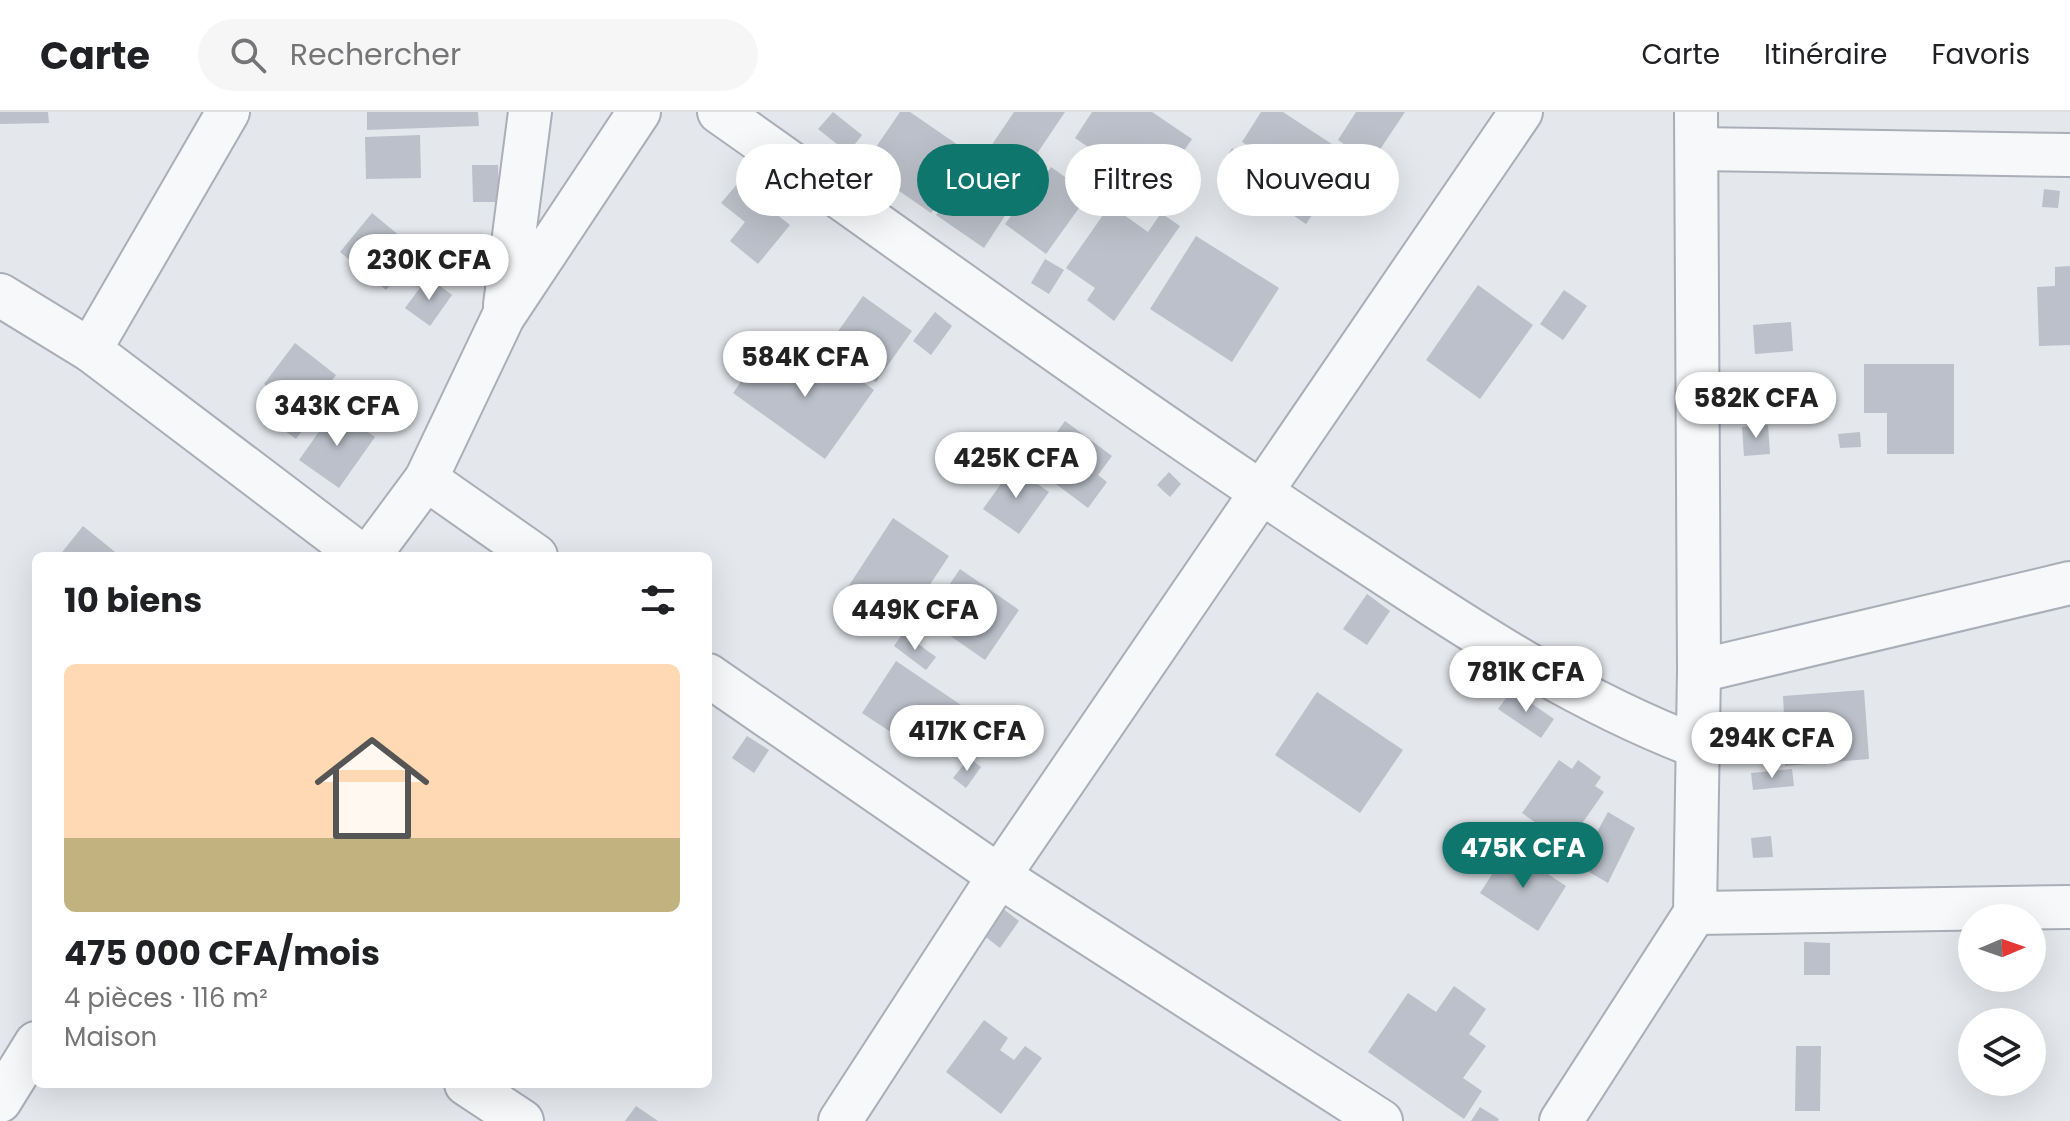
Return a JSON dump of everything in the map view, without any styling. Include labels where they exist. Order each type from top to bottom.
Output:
[{"type":"street","points":[[90,350],[228,112]]},
{"type":"street","points":[[503,317],[530,112]]},
{"type":"street","points":[[372,552],[426,479],[503,317],[639,112]]},
{"type":"street","points":[[719,112],[1261,493],[1469,629],[1568,689],[1633,722],[1698,747]]},
{"type":"street","points":[[840,1121],[999,876],[1521,112]]},
{"type":"street","points":[[1561,1121],[1695,913],[1699,671],[1696,130],[2070,155]]},
{"type":"street","points":[[0,295],[90,350],[357,552]]},
{"type":"street","points":[[426,479],[530,552]]},
{"type":"street","points":[[1699,671],[2070,583]]},
{"type":"street","points":[[712,678],[999,876],[1381,1121]]},
{"type":"street","points":[[1695,913],[2070,907]]},
{"type":"street","points":[[0,1101],[32,1049]]},
{"type":"street","points":[[472,1088],[522,1121]]},
{"type":"building","points":[[0,112],[48,112],[49,123],[0,124]]},
{"type":"building","points":[[367,112],[478,112],[479,126],[367,130]]},
{"type":"building","points":[[833,112],[862,135],[855,144],[837,144],[818,129]]},
{"type":"building","points":[[900,112],[910,112],[956,144],[917,144],[917,203],[901,192],[901,144],[878,144]]},
{"type":"building","points":[[1014,112],[1065,112],[1043,144],[992,144]]},
{"type":"building","points":[[1092,112],[1152,112],[1192,139],[1189,144],[1084,144],[1075,138]]},
{"type":"building","points":[[1261,112],[1283,112],[1332,144],[1245,144],[1242,142]]},
{"type":"building","points":[[1356,112],[1405,112],[1384,144],[1344,144],[1338,140]]},
{"type":"building","points":[[420,135],[421,178],[366,179],[365,137]]},
{"type":"building","points":[[472,165],[498,165],[499,202],[473,202]]},
{"type":"building","points":[[1051,167],[1065,177],[1065,216],[1073,216],[1046,254],[1005,224],[1011,216],[1049,216]]},
{"type":"building","points":[[736,185],[736,215],[721,203]]},
{"type":"building","points":[[2044,189],[2060,191],[2058,208],[2042,207]]},
{"type":"building","points":[[372,213],[418,251],[386,290],[340,252]]},
{"type":"building","points":[[737,216],[779,216],[790,225],[758,264],[730,241],[745,222]]},
{"type":"building","points":[[937,216],[1005,216],[984,248]]},
{"type":"building","points":[[1102,216],[1125,216],[1148,232],[1159,216],[1165,216],[1180,226],[1114,321],[1087,300],[1095,288],[1066,268]]},
{"type":"building","points":[[1294,216],[1311,216],[1306,224]]},
{"type":"building","points":[[1196,236],[1279,288],[1232,362],[1150,309]]},
{"type":"building","points":[[1045,259],[1064,270],[1049,294],[1031,283]]},
{"type":"building","points":[[2070,266],[2070,345],[2039,346],[2037,287],[2055,286],[2055,267]]},
{"type":"building","points":[[428,277],[452,295],[430,326],[405,308]]},
{"type":"building","points":[[1478,285],[1533,325],[1480,399],[1426,360]]},
{"type":"building","points":[[1564,290],[1587,306],[1563,340],[1540,324]]},
{"type":"building","points":[[863,296],[912,331],[876,382],[827,347]]},
{"type":"building","points":[[935,312],[952,326],[931,355],[913,341]]},
{"type":"building","points":[[1791,322],[1793,351],[1755,354],[1753,325]]},
{"type":"building","points":[[295,343],[336,375],[320,396],[325,401],[296,439],[262,414],[277,394],[264,384]]},
{"type":"building","points":[[765,348],[806,378],[824,353],[874,390],[825,459],[733,393]]},
{"type":"building","points":[[1864,364],[1954,364],[1954,454],[1887,454],[1887,413],[1864,413]]},
{"type":"building","points":[[335,409],[375,437],[339,488],[299,460]]},
{"type":"building","points":[[1065,421],[1112,456],[1098,475],[1107,482],[1088,508],[1032,466]]},
{"type":"building","points":[[1768,425],[1770,454],[1744,456],[1742,427]]},
{"type":"building","points":[[1860,432],[1861,447],[1840,448],[1838,434]]},
{"type":"building","points":[[1013,467],[1049,492],[1019,534],[983,509]]},
{"type":"building","points":[[1169,472],[1181,484],[1170,497],[1157,485]]},
{"type":"building","points":[[893,518],[949,556],[903,625],[848,587]]},
{"type":"building","points":[[83,526],[115,552],[62,552]]},
{"type":"building","points":[[960,569],[1019,610],[985,660],[926,619]]},
{"type":"building","points":[[1367,594],[1390,611],[1367,645],[1343,629]]},
{"type":"building","points":[[903,633],[936,657],[926,670],[894,646]]},
{"type":"building","points":[[896,661],[961,705],[927,756],[862,713]]},
{"type":"building","points":[[1512,690],[1554,719],[1541,738],[1498,709]]},
{"type":"building","points":[[1864,690],[1869,759],[1785,766],[1785,755],[1766,756],[1763,716],[1784,715],[1783,696]]},
{"type":"building","points":[[1317,692],[1403,750],[1360,813],[1275,755]]},
{"type":"building","points":[[747,736],[769,750],[754,773],[732,758]]},
{"type":"building","points":[[969,758],[981,767],[966,788],[953,778]]},
{"type":"building","points":[[1559,760],[1572,769],[1578,760],[1601,777],[1595,786],[1604,792],[1567,845],[1522,813]]},
{"type":"building","points":[[1792,769],[1794,786],[1753,790],[1751,773]]},
{"type":"building","points":[[1608,812],[1635,828],[1608,883],[1570,861],[1583,838],[1591,843]]},
{"type":"building","points":[[1771,836],[1773,857],[1753,858],[1751,838]]},
{"type":"building","points":[[1509,848],[1566,886],[1538,931],[1480,893]]},
{"type":"building","points":[[997,904],[1019,921],[1000,948],[978,931]]},
{"type":"building","points":[[1804,942],[1830,943],[1830,975],[1804,975]]},
{"type":"building","points":[[1454,986],[1486,1009],[1469,1034],[1486,1046],[1463,1078],[1482,1091],[1464,1119],[1368,1052],[1408,993],[1436,1012]]},
{"type":"building","points":[[984,1020],[1008,1038],[1000,1050],[1014,1060],[1025,1046],[1042,1058],[1001,1114],[946,1072]]},
{"type":"building","points":[[1796,1046],[1821,1046],[1820,1111],[1795,1111]]},
{"type":"building","points":[[636,1106],[658,1121],[625,1121]]},
{"type":"building","points":[[1480,1107],[1499,1119],[1498,1121],[1471,1121]]}]
